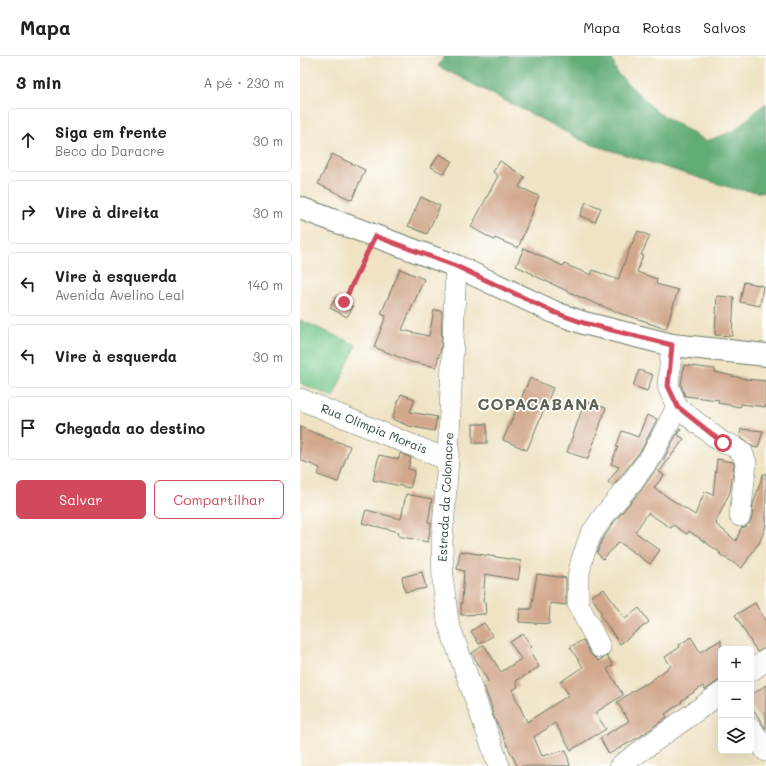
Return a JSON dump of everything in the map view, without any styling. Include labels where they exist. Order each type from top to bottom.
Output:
[{"type":"main road","points":[[300,208],[456,266],[556,313],[584,323],[672,345],[766,355]]},
{"type":"street","name":"Estrada da Colonacre","points":[[456,266],[448,460],[442,540],[443,582],[448,622],[499,766]]},
{"type":"street","points":[[672,345],[668,386],[678,407],[723,443],[731,445],[742,452],[746,463],[740,516]]},
{"type":"street","name":"Rua Olimpia Morais","points":[[300,399],[448,460]]},
{"type":"street","points":[[600,647],[578,604],[578,578],[582,559],[592,534],[605,514],[652,455],[678,407]]},
{"type":"street","points":[[754,669],[766,660]]},
{"type":"street","points":[[620,766],[718,695]]},
{"type":"street","points":[[754,733],[766,751]]},
{"type":"path","points":[[344,302],[375,236]]},
{"type":"green space","points":[[445,56],[611,56],[617,73],[657,112],[706,141],[734,131],[766,103],[766,193],[735,189],[587,143],[438,66]]},
{"type":"green space","points":[[300,320],[356,345],[333,397],[300,383]]},
{"type":"building","points":[[332,154],[365,170],[352,200],[318,184]]},
{"type":"building","points":[[439,154],[452,161],[444,174],[431,167]]},
{"type":"building","points":[[500,161],[525,177],[519,187],[539,196],[518,248],[495,238],[494,240],[471,227],[498,176],[493,172]]},
{"type":"building","points":[[421,197],[440,206],[427,234],[408,226]]},
{"type":"building","points":[[586,202],[601,208],[595,222],[580,216]]},
{"type":"building","points":[[638,231],[650,236],[641,255],[643,255],[637,272],[657,279],[656,284],[678,290],[666,329],[582,298],[516,266],[524,248],[563,266],[564,264],[591,275],[593,270],[618,280]]},
{"type":"building","points":[[400,269],[424,279],[402,330],[429,336],[434,310],[442,311],[441,347],[436,367],[411,362],[374,347],[386,316],[381,314]]},
{"type":"building","points":[[744,282],[763,286],[760,306],[740,302]]},
{"type":"building","points":[[717,296],[734,297],[732,336],[715,335]]},
{"type":"building","points":[[336,297],[353,307],[347,317],[330,308]]},
{"type":"building","points":[[684,365],[715,369],[715,372],[746,379],[766,381],[766,407],[741,404],[740,407],[718,403],[719,400],[685,396],[681,385]]},
{"type":"building","points":[[639,370],[653,375],[647,391],[633,386]]},
{"type":"building","points":[[530,378],[553,388],[527,450],[503,440]]},
{"type":"building","points":[[401,394],[415,399],[410,412],[437,417],[434,431],[409,426],[392,419]]},
{"type":"building","points":[[585,401],[606,408],[588,459],[567,452]]},
{"type":"building","points":[[647,415],[657,419],[642,449],[613,486],[608,482],[619,467],[611,464],[618,447],[616,447],[622,431],[638,437]]},
{"type":"building","points":[[473,424],[487,424],[487,443],[473,443]]},
{"type":"building","points":[[300,427],[350,446],[338,482],[318,475],[320,468],[300,460]]},
{"type":"building","points":[[680,428],[681,429],[678,435],[684,439],[659,472],[664,475],[654,488],[695,515],[705,491],[713,495],[717,459],[733,462],[730,492],[716,524],[736,541],[741,528],[750,523],[753,505],[763,474],[766,474],[766,526],[759,544],[742,568],[719,554],[721,553],[689,531],[687,534],[673,525],[671,528],[648,513],[635,532],[660,550],[650,564],[619,542],[603,559],[597,553],[602,540],[615,521],[662,462]]},
{"type":"building","points":[[741,429],[763,431],[758,448],[753,447],[740,436]]},
{"type":"building","points":[[400,453],[411,458],[408,469],[415,471],[410,488],[373,480],[379,455],[399,459]]},
{"type":"building","points":[[406,494],[432,499],[428,522],[431,523],[428,542],[398,536],[399,532],[362,523],[366,510],[401,519]]},
{"type":"building","points":[[460,551],[521,561],[518,580],[485,574],[483,602],[485,602],[486,614],[461,615],[464,571],[457,569]]},
{"type":"building","points":[[422,572],[426,588],[405,592],[402,577]]},
{"type":"building","points":[[537,574],[566,578],[566,605],[550,603],[549,624],[519,622],[520,609],[531,609]]},
{"type":"building","points":[[604,589],[625,619],[639,608],[649,622],[620,644],[600,615],[602,613],[591,596]]},
{"type":"building","points":[[755,603],[766,622],[766,648],[757,652],[735,615]]},
{"type":"building","points":[[484,623],[493,636],[479,644],[471,631]]},
{"type":"building","points":[[523,634],[532,647],[529,649],[539,667],[516,681],[518,687],[512,690],[527,722],[569,695],[560,682],[583,667],[570,647],[583,640],[593,657],[598,661],[607,656],[613,665],[607,669],[623,695],[595,713],[606,729],[571,750],[555,723],[534,737],[542,756],[566,750],[570,766],[517,766],[496,723],[483,684],[488,681],[472,653],[484,645],[501,672],[521,659],[510,642]]},
{"type":"building","points":[[691,637],[700,652],[721,640],[721,646],[718,646],[718,681],[705,690],[703,686],[665,714],[667,717],[639,737],[609,754],[600,738],[629,721],[617,702],[644,684],[645,685],[671,666],[665,657],[680,647],[679,645]]},
{"type":"building","points":[[766,685],[766,729],[754,711],[754,693]]},
{"type":"district","name":"COPACABANA","points":[[539,404]]},
{"type":"route","points":[[344,302],[375,236],[456,266],[556,313],[584,323],[672,345],[668,386],[678,407],[723,443]]}]
